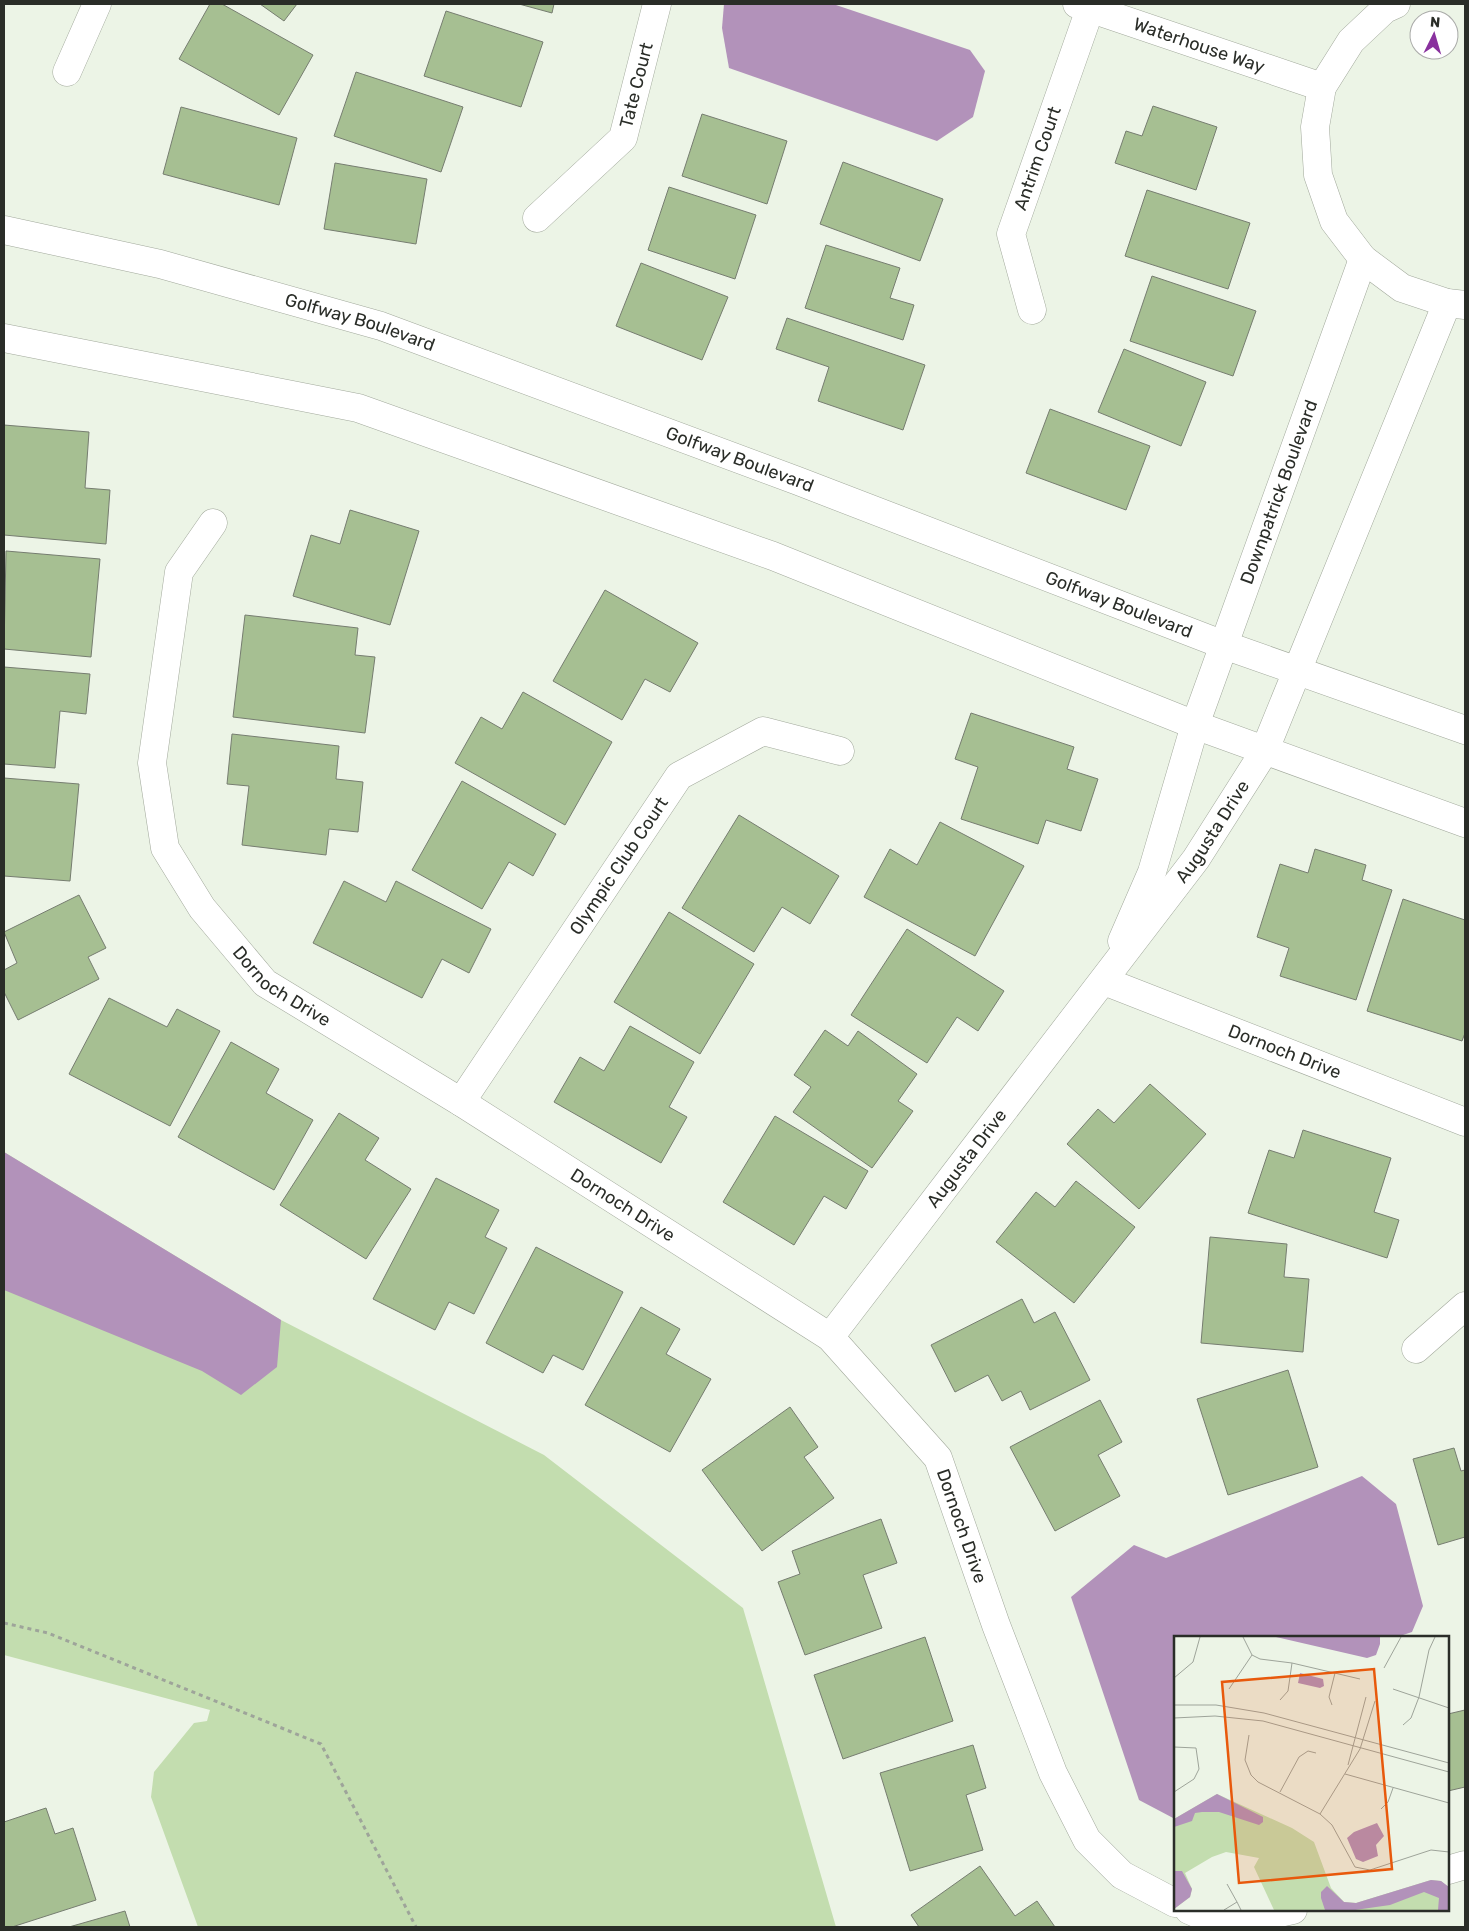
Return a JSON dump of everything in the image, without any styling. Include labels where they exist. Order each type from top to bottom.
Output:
[{"type":"street","points":[[67,72],[97,4]]},
{"type":"street","name":"Tate Court","points":[[538,218],[623,138],[657,4]]},
{"type":"street","points":[[1264,752],[1297,670],[1456,304],[1402,288],[1363,259],[1334,221],[1318,175],[1315,127],[1322,88],[1351,41],[1385,9],[1396,4]]},
{"type":"street","name":"Waterhouse Way","points":[[1083,6],[1322,88]]},
{"type":"street","name":"Antrim Court","points":[[1032,310],[1011,234],[1083,6]]},
{"type":"street","name":"Golfway Boulevard","points":[[4,230],[160,264],[381,326],[807,484],[1224,645],[1465,730]]},
{"type":"street","name":"Downpatrick Boulevard","points":[[1195,725],[1363,259]]},
{"type":"street","points":[[4,338],[358,408],[773,556],[1264,752],[1465,823]]},
{"type":"street","name":"Dornoch Drive","points":[[213,523],[179,572],[152,763],[164,848],[202,908],[265,983],[461,1102],[830,1337],[938,1458],[996,1625],[1049,1764],[1087,1840],[1122,1875],[1174,1902]]},
{"type":"street","name":"Augusta Drive","points":[[1104,981],[1152,872],[1195,725]]},
{"type":"street","name":"Olympic Club Court","points":[[461,1102],[680,776],[763,731],[840,751]]},
{"type":"street","name":"Augusta Drive","points":[[830,1337],[1196,859],[1264,752]]},
{"type":"street","name":"Dornoch Drive","points":[[1104,981],[1465,1122]]},
{"type":"street","points":[[1416,1349],[1465,1306]]},
{"type":"street","points":[[1449,1870],[1465,1865]]},
{"type":"street","points":[[1190,1911],[1199,1916],[1264,1917],[1289,1911]]},
{"type":"path","points":[[4,1623],[48,1633],[321,1744],[416,1927]]},
{"type":"green space","points":[[4,1152],[281,1320],[544,1455],[743,1608],[836,1927],[198,1927],[151,1797],[154,1772],[194,1723],[207,1721],[210,1710],[4,1655]]},
{"type":"shaded area","points":[[724,4],[833,4],[970,50],[985,71],[973,117],[937,141],[729,68],[722,28]]},
{"type":"shaded area","points":[[4,1152],[281,1320],[277,1367],[241,1395],[202,1371],[4,1290]]},
{"type":"shaded area","points":[[1362,1476],[1396,1504],[1423,1606],[1412,1632],[1400,1636],[1174,1636],[1174,1818],[1139,1800],[1071,1597],[1134,1545],[1166,1558]]},
{"type":"building","points":[[210,4],[222,4],[313,55],[279,115],[179,59]]},
{"type":"building","points":[[260,4],[297,4],[284,21]]},
{"type":"building","points":[[519,4],[554,4],[552,13]]},
{"type":"building","points":[[446,11],[543,42],[521,107],[424,76]]},
{"type":"building","points":[[356,72],[463,107],[441,172],[334,136]]},
{"type":"building","points":[[1153,106],[1217,127],[1196,190],[1115,163],[1126,131],[1142,136]]},
{"type":"building","points":[[181,107],[297,138],[279,205],[163,174]]},
{"type":"building","points":[[702,114],[787,141],[767,204],[682,176]]},
{"type":"building","points":[[843,162],[943,199],[920,261],[820,224]]},
{"type":"building","points":[[335,163],[427,179],[416,244],[324,229]]},
{"type":"building","points":[[669,187],[756,215],[735,279],[648,250]]},
{"type":"building","points":[[1147,190],[1250,223],[1228,289],[1125,256]]},
{"type":"building","points":[[826,245],[900,268],[890,298],[914,305],[903,340],[805,308]]},
{"type":"building","points":[[641,263],[728,297],[702,360],[616,326]]},
{"type":"building","points":[[1152,276],[1256,311],[1233,376],[1130,341]]},
{"type":"building","points":[[787,318],[925,365],[903,430],[818,401],[829,367],[776,349]]},
{"type":"building","points":[[1124,349],[1206,382],[1181,446],[1098,412]]},
{"type":"building","points":[[1050,409],[1150,446],[1126,510],[1026,473]]},
{"type":"building","points":[[4,425],[89,432],[85,488],[110,490],[106,544],[4,535]]},
{"type":"building","points":[[350,510],[419,531],[390,625],[293,596],[311,535],[340,544]]},
{"type":"building","points":[[6,551],[100,559],[91,657],[4,649]]},
{"type":"building","points":[[605,590],[698,643],[670,692],[645,679],[622,720],[553,681]]},
{"type":"building","points":[[245,615],[358,628],[355,655],[375,657],[365,733],[233,717]]},
{"type":"building","points":[[4,667],[90,674],[86,714],[60,711],[55,768],[4,764]]},
{"type":"building","points":[[523,692],[612,742],[565,825],[455,763],[481,717],[502,729]]},
{"type":"building","points":[[971,713],[1074,747],[1067,769],[1098,779],[1081,831],[1046,820],[1038,844],[961,819],[978,767],[955,759]]},
{"type":"building","points":[[232,734],[339,746],[336,779],[363,782],[358,832],[329,829],[326,855],[242,845],[249,786],[227,784]]},
{"type":"building","points":[[4,778],[79,784],[70,881],[4,876]]},
{"type":"building","points":[[462,781],[556,834],[533,876],[509,862],[482,909],[412,870]]},
{"type":"building","points":[[739,815],[839,876],[810,924],[782,907],[754,952],[682,908]]},
{"type":"building","points":[[940,822],[1024,866],[975,956],[864,897],[890,849],[917,865]]},
{"type":"building","points":[[1315,849],[1366,865],[1362,880],[1392,890],[1356,1000],[1280,976],[1289,948],[1257,937],[1280,864],[1308,873]]},
{"type":"building","points":[[344,881],[386,902],[396,881],[491,929],[469,973],[442,959],[422,998],[313,943]]},
{"type":"building","points":[[79,895],[106,948],[88,957],[99,979],[18,1020],[4,992],[4,970],[17,963],[4,932]]},
{"type":"building","points":[[1403,899],[1465,920],[1465,1033],[1462,1041],[1367,1011]]},
{"type":"building","points":[[669,912],[754,964],[700,1054],[614,1002]]},
{"type":"building","points":[[907,929],[1004,991],[978,1031],[957,1017],[927,1063],[851,1015]]},
{"type":"building","points":[[109,998],[167,1027],[177,1009],[220,1031],[170,1126],[69,1074]]},
{"type":"building","points":[[630,1026],[694,1062],[669,1107],[687,1117],[661,1163],[554,1102],[580,1057],[604,1071]]},
{"type":"building","points":[[825,1030],[848,1046],[858,1031],[917,1074],[898,1101],[913,1111],[872,1168],[793,1112],[811,1087],[794,1075]]},
{"type":"building","points":[[231,1042],[279,1069],[266,1093],[313,1120],[274,1190],[178,1137]]},
{"type":"building","points":[[1150,1084],[1206,1134],[1139,1209],[1067,1144],[1098,1109],[1114,1123]]},
{"type":"building","points":[[339,1113],[379,1138],[365,1160],[411,1189],[366,1259],[280,1205]]},
{"type":"building","points":[[775,1116],[868,1171],[846,1209],[824,1196],[794,1245],[723,1202]]},
{"type":"building","points":[[1303,1130],[1391,1158],[1374,1212],[1399,1220],[1387,1258],[1248,1213],[1269,1150],[1294,1158]]},
{"type":"building","points":[[436,1178],[499,1210],[485,1237],[507,1248],[474,1314],[449,1302],[435,1330],[373,1299]]},
{"type":"building","points":[[1076,1181],[1135,1227],[1074,1303],[996,1242],[1036,1192],[1055,1207]]},
{"type":"building","points":[[1210,1237],[1287,1244],[1284,1277],[1309,1279],[1303,1352],[1201,1343]]},
{"type":"building","points":[[536,1247],[623,1292],[583,1370],[553,1355],[543,1373],[486,1343]]},
{"type":"building","points":[[1022,1299],[1034,1323],[1055,1312],[1090,1380],[1030,1410],[1021,1391],[1002,1401],[988,1375],[955,1392],[931,1345]]},
{"type":"building","points":[[641,1307],[680,1329],[666,1354],[711,1379],[670,1452],[585,1405]]},
{"type":"building","points":[[1288,1370],[1318,1467],[1228,1495],[1197,1399]]},
{"type":"building","points":[[1100,1400],[1122,1442],[1098,1455],[1120,1496],[1055,1531],[1010,1447]]},
{"type":"building","points":[[790,1407],[818,1447],[804,1457],[834,1498],[762,1551],[702,1470]]},
{"type":"building","points":[[1454,1448],[1461,1471],[1465,1470],[1465,1537],[1438,1545],[1413,1459]]},
{"type":"building","points":[[881,1519],[897,1563],[863,1575],[882,1628],[805,1655],[778,1582],[800,1574],[792,1551]]},
{"type":"building","points":[[925,1637],[953,1721],[843,1759],[814,1675]]},
{"type":"building","points":[[1465,1710],[1465,1787],[1449,1791],[1449,1714]]},
{"type":"building","points":[[973,1745],[986,1788],[966,1795],[983,1850],[910,1871],[880,1773]]},
{"type":"building","points":[[46,1808],[55,1834],[73,1828],[96,1900],[12,1927],[4,1927],[4,1822]]},
{"type":"building","points":[[980,1866],[1015,1916],[1037,1901],[1055,1927],[919,1927],[911,1915]]},
{"type":"building","points":[[125,1911],[130,1927],[69,1927]]}]
